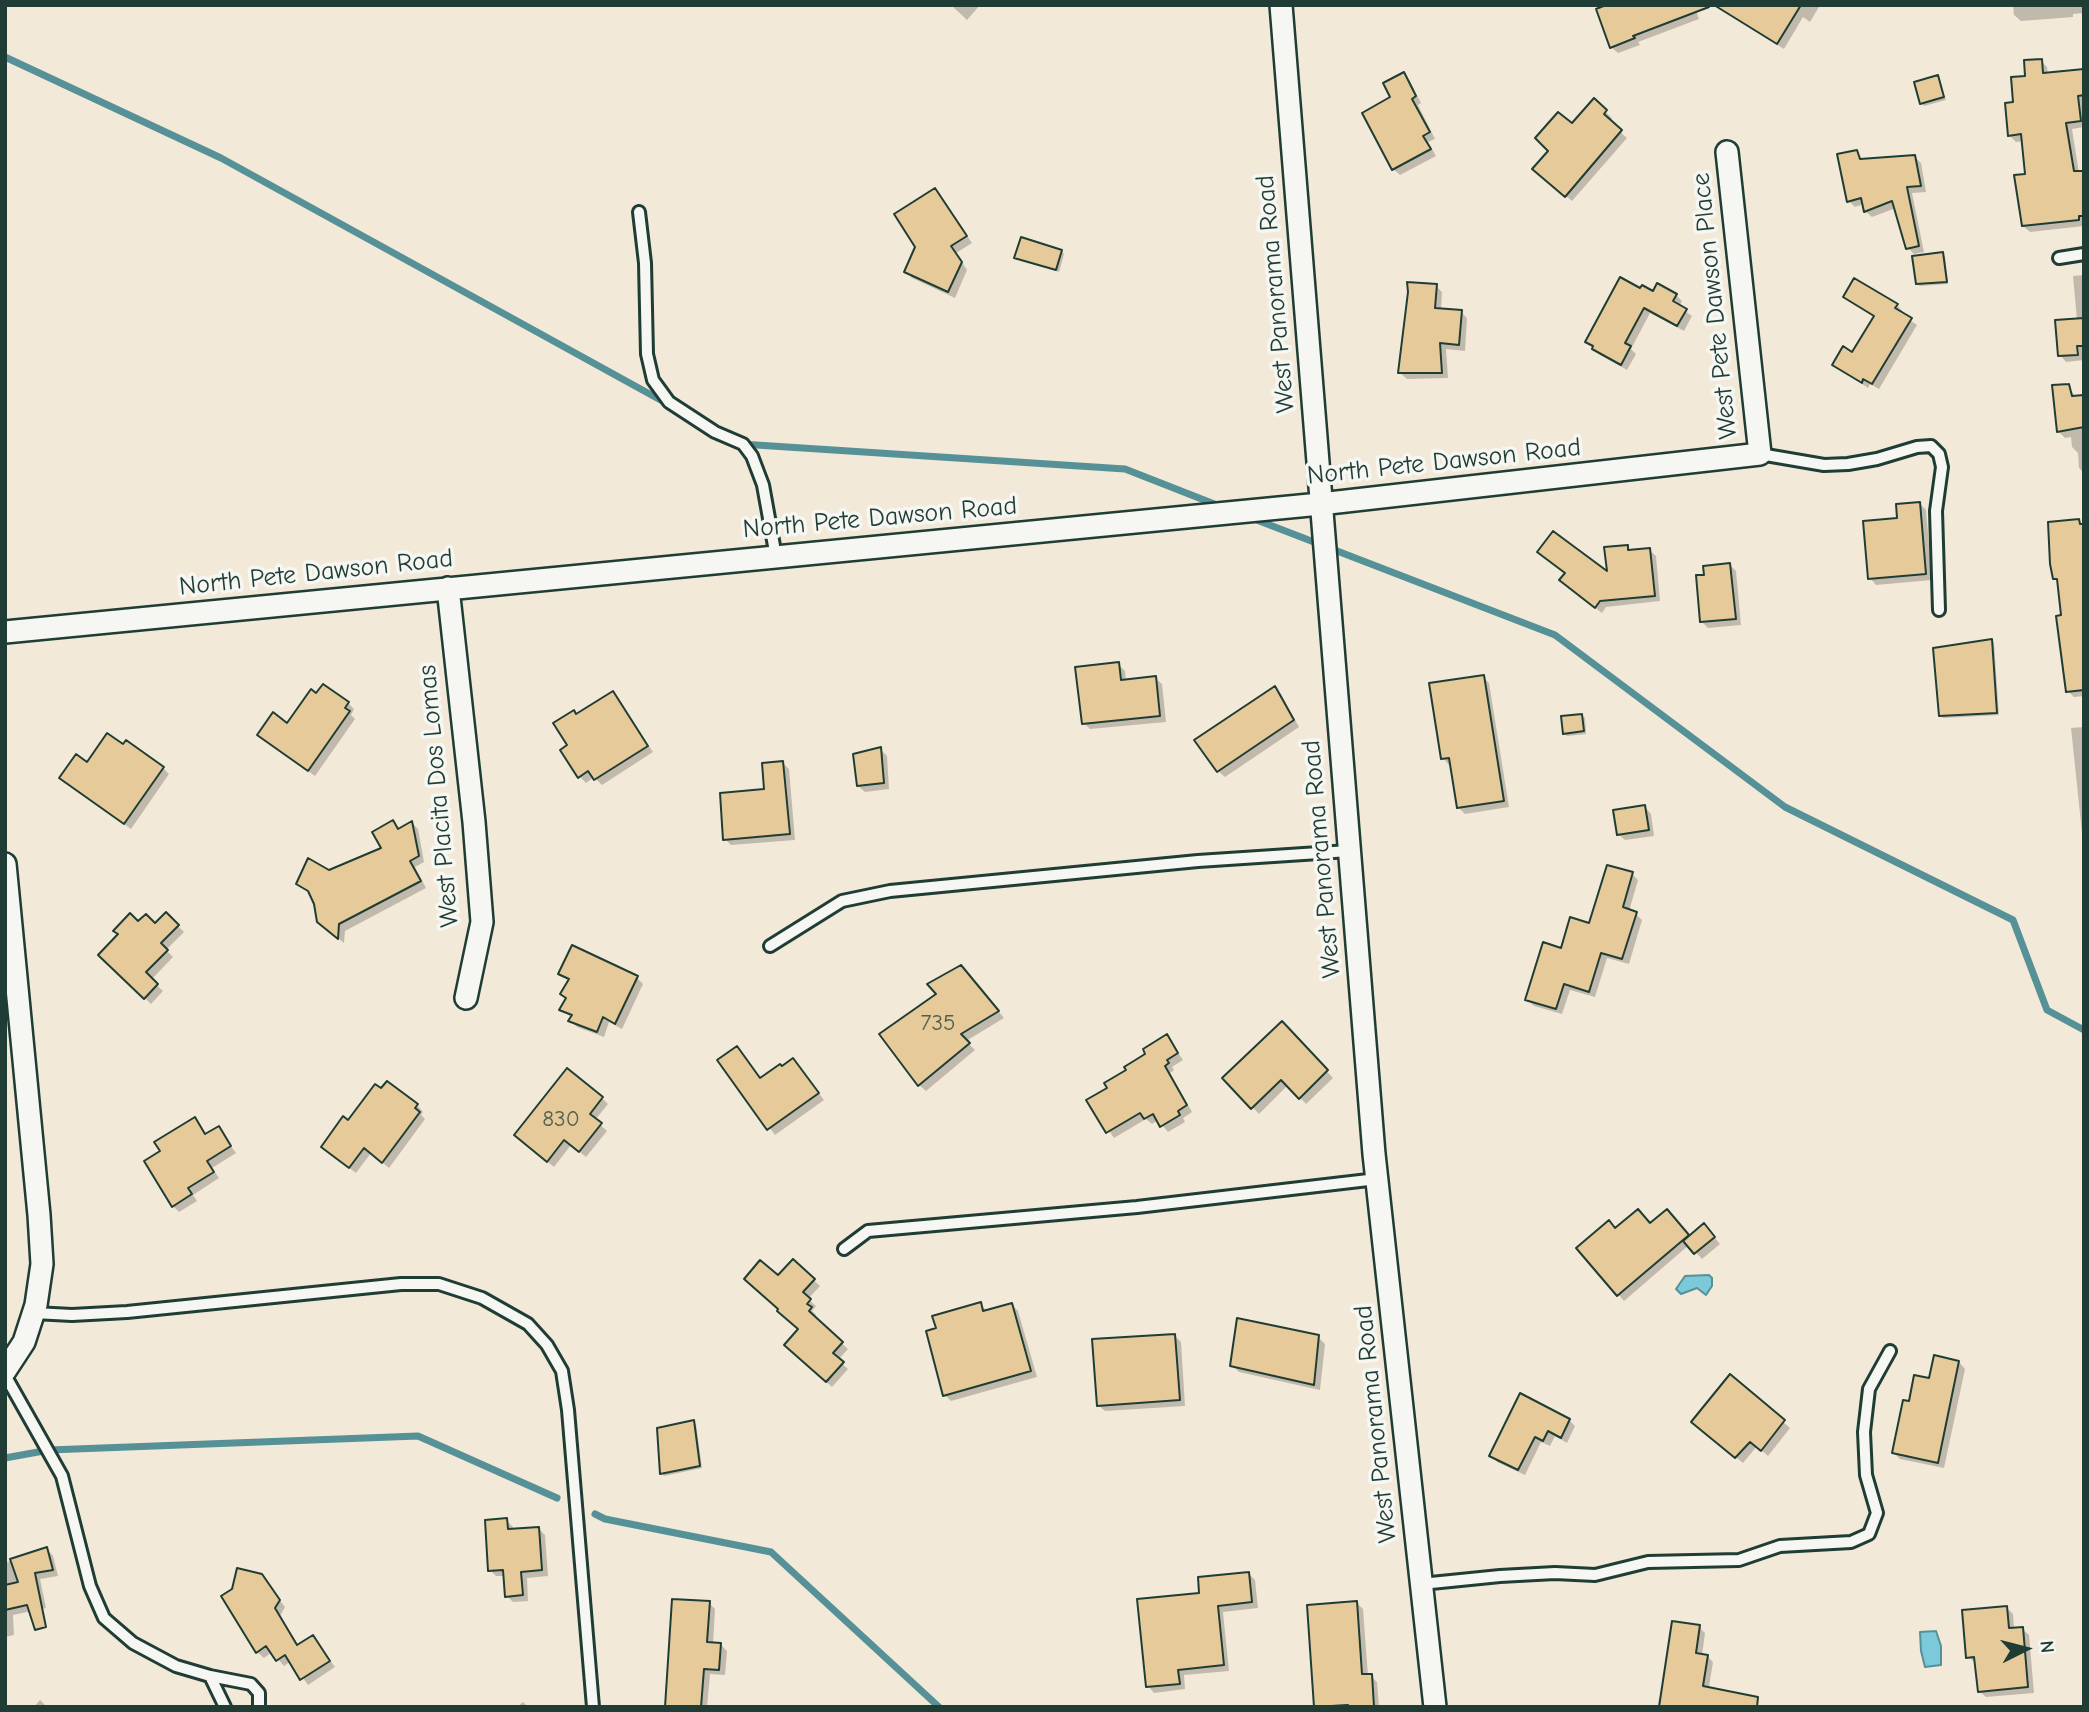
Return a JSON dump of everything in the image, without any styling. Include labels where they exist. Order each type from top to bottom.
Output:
[{"type":"street","name":"West Panorama Road","points":[[1281,5],[1377,1179],[1435,1707]]},
{"type":"street","name":"West Pete Dawson Place","points":[[1727,152],[1760,454]]},
{"type":"street","name":"North Pete Dawson Road","points":[[5,632],[1321,504],[1760,454]]},
{"type":"street","name":"West Placita Dos Lomas","points":[[447,588],[474,822],[482,922],[466,998]]},
{"type":"street","points":[[5,864],[42,1264],[34,1313],[24,1342],[5,1373]]},
{"type":"lane","points":[[639,212],[645,263],[647,354],[653,380],[669,402],[715,432],[743,444],[752,456],[763,485],[776,556]]},
{"type":"lane","points":[[2059,258],[2084,254]]},
{"type":"lane","points":[[1760,454],[1824,465],[1848,464],[1931,446],[1939,454],[1942,467],[1936,511],[1939,610]]},
{"type":"lane","points":[[770,946],[842,901],[890,891],[1198,861],[1349,851]]},
{"type":"lane","points":[[844,1249],[869,1231],[1137,1207],[1377,1179]]},
{"type":"lane","points":[[34,1313],[72,1315],[128,1312],[388,1285],[439,1284],[482,1298],[528,1324],[547,1345],[562,1371],[568,1410],[593,1707]]},
{"type":"lane","points":[[1422,1584],[1555,1573],[1595,1575],[1648,1562],[1739,1560],[1780,1546],[1851,1542],[1869,1534],[1877,1513],[1866,1475],[1864,1432],[1869,1389],[1890,1350]]},
{"type":"lane","points":[[5,1373],[62,1476],[90,1586],[104,1618],[133,1643],[176,1665],[251,1684],[259,1693],[259,1707]]},
{"type":"lane","points":[[211,1676],[225,1707]]},
{"type":"water","points":[[1709,1275],[1712,1278],[1712,1286],[1706,1295],[1697,1288],[1681,1294],[1676,1289],[1685,1276]]},
{"type":"water","points":[[1936,1631],[1941,1646],[1941,1665],[1925,1667],[1920,1632]]},
{"type":"building","points":[[1606,5],[1709,7],[1633,36],[1635,38],[1610,48],[1596,9]]},
{"type":"building","points":[[1714,5],[1801,5],[1777,44]]},
{"type":"building","points":[[2042,59],[2043,73],[2084,69],[2084,95],[2078,96],[2081,121],[2066,123],[2074,171],[2084,171],[2084,216],[2079,216],[2079,220],[2022,226],[2014,175],[2025,174],[2021,134],[2008,136],[2005,103],[2013,102],[2011,77],[2025,76],[2024,60]]},
{"type":"building","points":[[1404,72],[1416,96],[1412,99],[1430,132],[1423,136],[1431,149],[1392,170],[1362,113],[1390,97],[1383,83]]},
{"type":"building","points":[[1938,75],[1944,97],[1920,104],[1914,82]]},
{"type":"building","points":[[1594,98],[1607,110],[1604,114],[1622,130],[1565,197],[1532,169],[1548,151],[1535,138],[1558,112],[1572,123]]},
{"type":"building","points":[[1857,150],[1860,159],[1915,155],[1921,186],[1907,187],[1919,246],[1906,249],[1892,201],[1864,212],[1861,198],[1847,202],[1837,154]]},
{"type":"building","points":[[935,188],[967,236],[951,246],[962,262],[948,292],[904,272],[915,247],[894,214]]},
{"type":"building","points":[[1021,237],[1062,250],[1056,270],[1014,258]]},
{"type":"building","points":[[1943,252],[1947,282],[1916,284],[1912,256]]},
{"type":"building","points":[[1620,277],[1640,288],[1642,285],[1653,291],[1657,283],[1677,294],[1673,301],[1687,309],[1677,326],[1644,308],[1625,343],[1631,346],[1621,365],[1592,349],[1593,346],[1585,342]]},
{"type":"building","points":[[1854,278],[1898,304],[1895,308],[1912,318],[1872,384],[1863,379],[1862,383],[1832,365],[1843,346],[1852,352],[1874,316],[1843,297]]},
{"type":"building","points":[[1407,282],[1437,284],[1435,308],[1462,310],[1459,345],[1440,343],[1442,373],[1398,373]]},
{"type":"building","points":[[2084,318],[2084,346],[2077,346],[2078,355],[2058,356],[2055,320]]},
{"type":"building","points":[[2069,384],[2072,396],[2084,395],[2084,427],[2057,432],[2052,385]]},
{"type":"building","points":[[1920,502],[1926,574],[1868,579],[1863,521],[1897,518],[1896,504]]},
{"type":"building","points":[[2079,519],[2080,524],[2084,524],[2084,690],[2066,692],[2056,616],[2061,615],[2057,579],[2053,579],[2050,564],[2048,522]]},
{"type":"building","points":[[1553,531],[1607,571],[1604,547],[1628,545],[1628,550],[1650,548],[1655,596],[1600,601],[1595,608],[1559,580],[1565,573],[1537,552]]},
{"type":"building","points":[[1730,563],[1736,619],[1700,622],[1696,575],[1704,575],[1703,566]]},
{"type":"building","points":[[1992,639],[1997,713],[1939,716],[1933,648]]},
{"type":"building","points":[[1119,662],[1121,680],[1156,676],[1160,716],[1082,724],[1075,667]]},
{"type":"building","points":[[1484,675],[1504,801],[1457,808],[1449,758],[1441,759],[1429,683]]},
{"type":"building","points":[[323,684],[349,702],[345,708],[350,711],[308,771],[257,735],[273,712],[287,723],[311,689],[316,693]]},
{"type":"building","points":[[1275,686],[1294,720],[1217,772],[1194,740]]},
{"type":"building","points":[[613,691],[648,746],[594,780],[588,771],[578,778],[560,750],[567,745],[553,723],[574,710],[576,714]]},
{"type":"building","points":[[1582,714],[1584,731],[1563,734],[1561,716]]},
{"type":"building","points":[[107,733],[123,744],[126,740],[164,767],[124,824],[59,778],[76,754],[87,762]]},
{"type":"building","points":[[881,747],[884,783],[857,786],[853,754]]},
{"type":"building","points":[[783,761],[790,834],[723,840],[720,793],[764,789],[762,763]]},
{"type":"building","points":[[1645,805],[1649,830],[1617,835],[1613,810]]},
{"type":"building","points":[[393,820],[398,829],[412,821],[419,856],[410,861],[421,881],[339,924],[338,939],[317,922],[314,904],[308,891],[296,884],[308,858],[329,870],[381,848],[372,832]]},
{"type":"building","points":[[1607,865],[1633,872],[1623,907],[1637,912],[1622,959],[1601,953],[1589,992],[1564,984],[1556,1009],[1525,1000],[1543,942],[1561,948],[1570,917],[1589,923]]},
{"type":"building","points":[[166,912],[179,925],[161,943],[168,950],[146,972],[158,984],[144,999],[98,955],[118,934],[113,931],[130,913],[138,921],[146,914],[155,923]]},
{"type":"building","points":[[572,945],[638,976],[615,1024],[603,1017],[597,1032],[568,1021],[572,1015],[559,1010],[566,998],[560,994],[569,979],[558,974]]},
{"type":"building","points":[[961,965],[999,1011],[961,1034],[970,1043],[918,1086],[879,1034],[936,994],[927,984]]},
{"type":"building","points":[[1282,1021],[1328,1070],[1299,1099],[1281,1080],[1251,1109],[1222,1078]]},
{"type":"building","points":[[1167,1034],[1178,1053],[1167,1060],[1169,1063],[1165,1066],[1187,1105],[1178,1111],[1180,1115],[1160,1127],[1153,1114],[1144,1119],[1140,1113],[1106,1133],[1086,1100],[1107,1088],[1104,1083],[1126,1070],[1124,1067],[1145,1054],[1143,1049]]},
{"type":"building","points":[[737,1046],[760,1078],[793,1058],[819,1093],[767,1130],[717,1060]]},
{"type":"building","points":[[567,1068],[603,1097],[590,1114],[602,1123],[579,1152],[564,1140],[547,1162],[514,1135]]},
{"type":"building","points":[[387,1081],[418,1104],[415,1108],[420,1112],[382,1163],[364,1148],[349,1168],[321,1147],[343,1116],[348,1120],[375,1084],[381,1088]]},
{"type":"building","points":[[195,1117],[205,1134],[219,1126],[231,1146],[207,1161],[214,1172],[188,1188],[192,1194],[172,1207],[144,1161],[160,1151],[154,1142]]},
{"type":"building","points":[[1638,1209],[1650,1223],[1667,1209],[1689,1235],[1617,1296],[1576,1248],[1609,1220],[1615,1228]]},
{"type":"building","points":[[1704,1223],[1715,1237],[1694,1254],[1683,1241]]},
{"type":"building","points":[[793,1259],[815,1279],[803,1292],[811,1299],[807,1304],[812,1307],[809,1311],[843,1342],[833,1353],[844,1362],[826,1382],[784,1345],[798,1329],[744,1279],[760,1260],[778,1275]]},
{"type":"building","points":[[981,1302],[983,1311],[1012,1303],[1031,1371],[943,1396],[926,1331],[936,1328],[932,1316]]},
{"type":"building","points":[[1237,1318],[1319,1335],[1314,1385],[1230,1366]]},
{"type":"building","points":[[1175,1334],[1180,1400],[1097,1406],[1092,1339]]},
{"type":"building","points":[[1934,1355],[1959,1361],[1938,1463],[1892,1453],[1903,1400],[1909,1401],[1914,1375],[1929,1378]]},
{"type":"building","points":[[1730,1374],[1785,1420],[1761,1451],[1750,1442],[1735,1458],[1691,1422]]},
{"type":"building","points":[[1520,1393],[1570,1419],[1561,1438],[1548,1431],[1543,1441],[1535,1437],[1518,1470],[1489,1456]]},
{"type":"building","points":[[694,1420],[700,1466],[660,1474],[657,1428]]},
{"type":"building","points":[[507,1518],[508,1529],[539,1527],[542,1570],[521,1572],[523,1595],[505,1597],[503,1570],[488,1571],[485,1520]]},
{"type":"building","points":[[47,1547],[53,1570],[35,1573],[46,1627],[35,1630],[27,1605],[5,1610],[5,1585],[18,1582],[10,1559]]},
{"type":"building","points":[[237,1568],[262,1574],[280,1600],[275,1608],[297,1645],[313,1635],[330,1661],[300,1680],[285,1655],[276,1661],[266,1646],[256,1653],[221,1596],[232,1589]]},
{"type":"building","points":[[1249,1572],[1252,1602],[1218,1606],[1224,1665],[1178,1670],[1180,1684],[1146,1687],[1137,1599],[1199,1593],[1198,1577]]},
{"type":"building","points":[[672,1599],[710,1601],[707,1642],[721,1643],[719,1670],[704,1669],[701,1707],[665,1707]]},
{"type":"building","points":[[1357,1601],[1362,1674],[1372,1674],[1374,1707],[1314,1707],[1307,1605]]},
{"type":"building","points":[[2007,1606],[2009,1628],[2023,1627],[2028,1687],[1978,1692],[1974,1657],[1966,1658],[1962,1610]]},
{"type":"building","points":[[1672,1621],[1700,1625],[1696,1653],[1708,1655],[1703,1686],[1758,1697],[1757,1707],[1659,1707]]},
{"type":"waterway","points":[[5,57],[221,158],[666,403]]},
{"type":"waterway","points":[[741,444],[1125,469],[1222,507]]},
{"type":"waterway","points":[[1249,517],[1555,635],[1785,807],[2013,920],[2047,1010],[2084,1030]]},
{"type":"waterway","points":[[5,1458],[49,1450],[418,1436],[557,1498]]},
{"type":"waterway","points":[[595,1514],[605,1519],[771,1552],[939,1707]]}]
